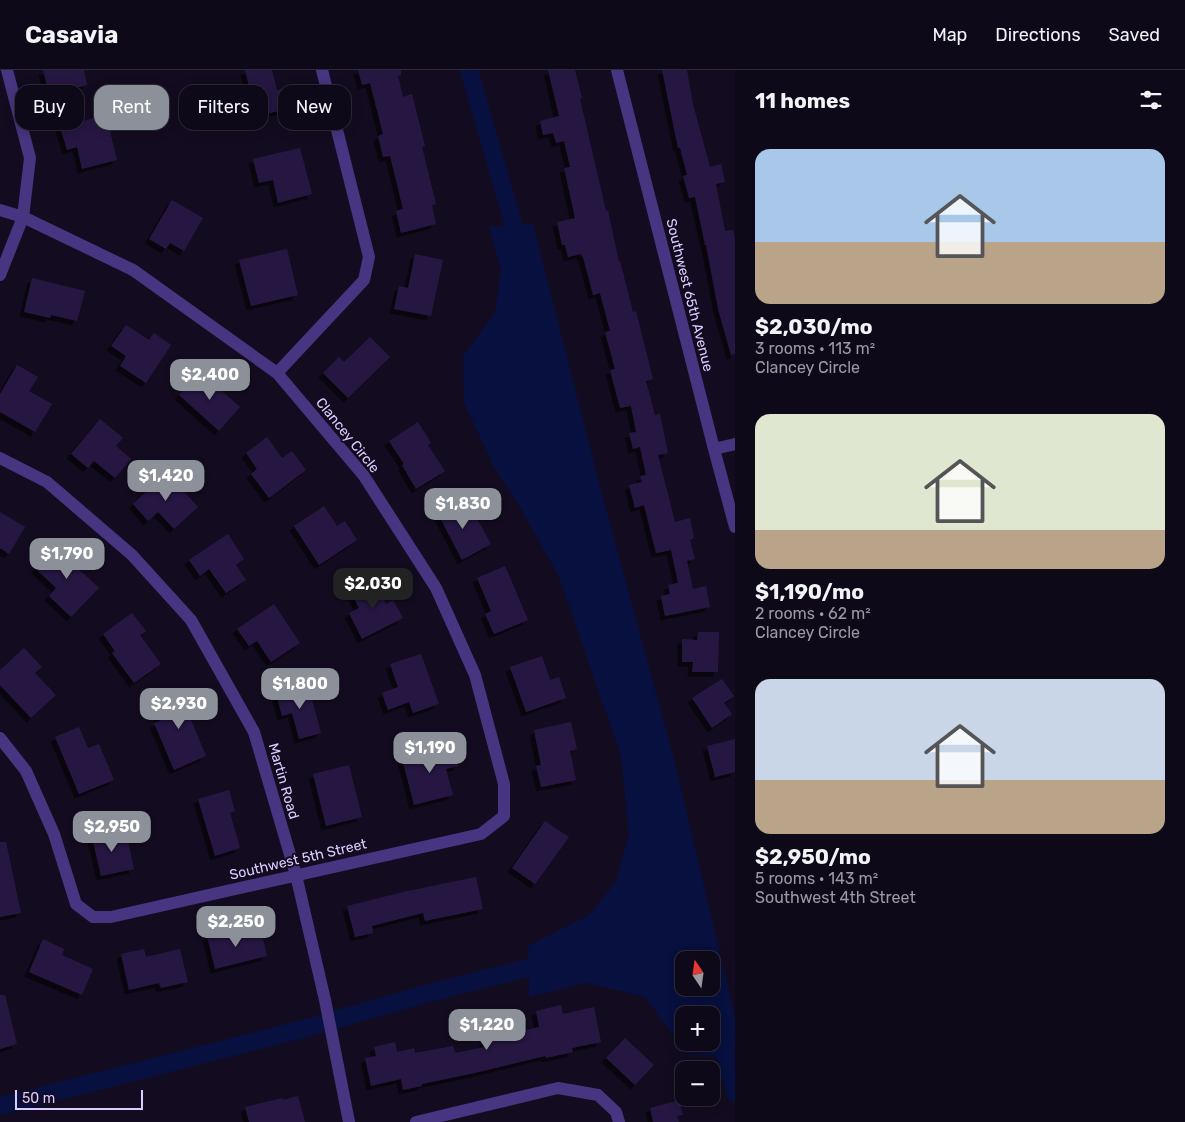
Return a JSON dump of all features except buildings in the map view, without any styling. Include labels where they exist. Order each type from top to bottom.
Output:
[{"type":"street","points":[[0,275],[24,216],[30,158],[7,70]]},
{"type":"street","points":[[277,373],[364,280],[369,257],[322,70]]},
{"type":"street","name":"Southwest 65th Avenue","points":[[617,70],[735,527]]},
{"type":"street","name":"Clancey Circle","points":[[0,210],[24,216],[133,270],[277,373],[364,476],[436,588],[475,675],[504,784],[504,816]]},
{"type":"street","points":[[714,449],[735,444]]},
{"type":"street","name":"Martin Road","points":[[0,458],[47,482],[132,555],[191,620],[254,732],[296,875],[325,1000],[349,1122]]},
{"type":"street","name":"Southwest 5th Street","points":[[0,738],[26,771],[54,834],[76,904],[93,917],[111,917],[481,834],[504,816]]},
{"type":"street","points":[[416,1122],[558,1088],[598,1095],[616,1112],[619,1122]]},
{"type":"shaded area","points":[[533,224],[601,490],[674,759],[719,951],[675,951],[675,996],[720,996],[720,954],[735,1017],[735,1059],[686,1053],[685,1051],[720,1051],[720,1006],[675,1006],[675,1038],[645,997],[586,983],[529,997],[528,946],[589,915],[616,881],[629,835],[621,756],[559,577],[520,507],[493,465],[464,403],[463,356],[495,313],[501,269],[489,227]]},
{"type":"waterway","points":[[469,70],[520,247]]},
{"type":"waterway","points":[[0,1106],[303,1029],[429,993],[551,962]]},
{"type":"waterway","points":[[711,996],[735,1093]]}]
